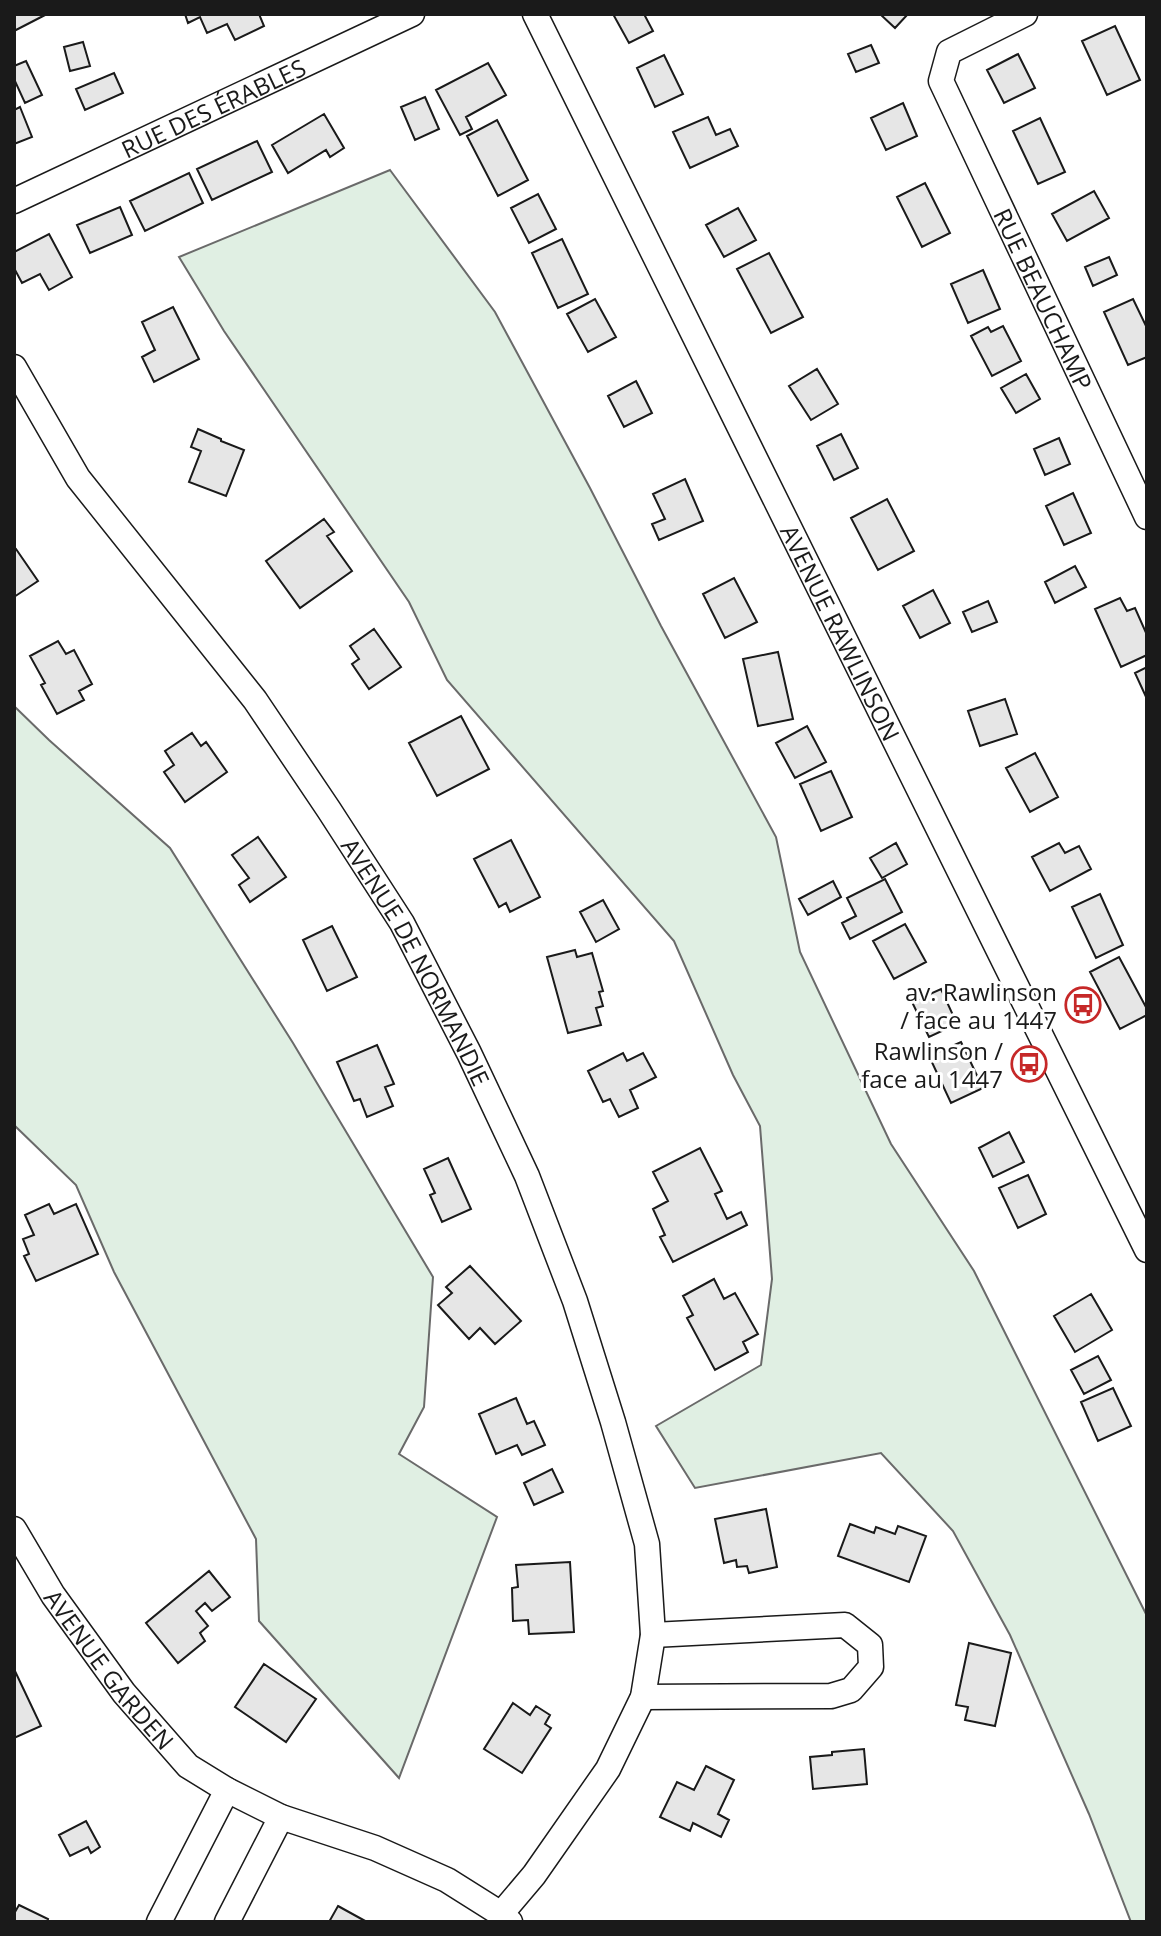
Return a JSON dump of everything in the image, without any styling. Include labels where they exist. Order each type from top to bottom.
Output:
[{"type":"street","name":"RUE DES ÉRABLES","points":[[14,201],[412,14]]},
{"type":"street","name":"AVENUE RAWLINSON","points":[[535,14],[1147,1250]]},
{"type":"street","name":"RUE BEAUCHAMP","points":[[1025,14],[949,52],[941,81],[1147,517]]},
{"type":"street","name":"AVENUE DE NORMANDIE","points":[[14,367],[78,478],[255,700],[402,923],[469,1053],[527,1176],[575,1301],[647,1544],[653,1635],[643,1697],[608,1769],[505,1918]]},
{"type":"street","name":"AVENUE GARDEN","points":[[14,1529],[53,1595],[124,1693],[188,1766],[281,1817],[375,1848],[447,1880],[505,1918]]},
{"type":"street","points":[[643,1697],[831,1696],[851,1690],[871,1667],[870,1645],[845,1625],[653,1635]]},
{"type":"street","points":[[159,1922],[227,1790]]},
{"type":"street","points":[[227,1922],[281,1817]]},
{"type":"green space","points":[[390,170],[495,312],[776,837],[800,952],[891,1144],[974,1271],[1147,1616],[1147,1922],[1131,1922],[1089,1814],[1010,1635],[953,1531],[881,1453],[695,1488],[656,1426],[761,1365],[772,1279],[760,1126],[733,1075],[674,941],[447,680],[409,602],[224,331],[179,257]]},
{"type":"green space","points":[[14,706],[170,848],[293,1043],[433,1277],[424,1407],[399,1454],[497,1517],[399,1778],[259,1621],[256,1539],[114,1272],[76,1185],[14,1125]]},
{"type":"building","points":[[14,14],[47,14],[14,31]]},
{"type":"building","points":[[185,14],[259,14],[264,26],[235,40],[227,24],[207,33],[200,17],[188,23]]},
{"type":"building","points":[[613,14],[644,14],[653,31],[629,43]]},
{"type":"building","points":[[880,14],[908,14],[895,28]]},
{"type":"building","points":[[1115,26],[1140,80],[1107,95],[1082,41]]},
{"type":"building","points":[[83,42],[90,66],[70,71],[64,47]]},
{"type":"building","points":[[871,45],[879,63],[856,72],[848,54]]},
{"type":"building","points":[[1018,54],[1035,88],[1004,103],[987,70]]},
{"type":"building","points":[[664,55],[683,94],[655,107],[637,68]]},
{"type":"building","points":[[26,61],[42,95],[25,103],[14,79],[14,66]]},
{"type":"building","points":[[488,63],[506,95],[466,117],[472,129],[460,135],[436,90]]},
{"type":"building","points":[[114,73],[123,93],[85,110],[76,89]]},
{"type":"building","points":[[425,97],[439,129],[415,140],[401,107]]},
{"type":"building","points":[[903,103],[917,136],[886,150],[871,118]]},
{"type":"building","points":[[20,107],[32,137],[14,144],[14,110]]},
{"type":"building","points":[[324,114],[344,148],[330,157],[326,150],[288,173],[272,145]]},
{"type":"building","points":[[708,117],[716,135],[730,129],[738,146],[690,168],[673,132]]},
{"type":"building","points":[[1040,118],[1065,172],[1038,184],[1013,131]]},
{"type":"building","points":[[497,120],[528,180],[498,196],[467,136]]},
{"type":"building","points":[[257,141],[272,172],[212,200],[197,169]]},
{"type":"building","points":[[189,173],[203,203],[145,231],[130,201]]},
{"type":"building","points":[[925,183],[950,233],[922,247],[897,197]]},
{"type":"building","points":[[1094,191],[1109,218],[1067,241],[1052,214]]},
{"type":"building","points":[[538,194],[556,229],[529,243],[511,208]]},
{"type":"building","points":[[120,207],[132,235],[90,253],[77,225]]},
{"type":"building","points":[[738,208],[756,240],[724,257],[706,225]]},
{"type":"building","points":[[49,234],[72,277],[49,290],[40,274],[22,283],[14,268],[14,252]]},
{"type":"building","points":[[562,239],[588,294],[558,308],[532,253]]},
{"type":"building","points":[[769,253],[803,317],[771,333],[737,269]]},
{"type":"building","points":[[1109,257],[1117,275],[1093,286],[1085,267]]},
{"type":"building","points":[[983,270],[1000,309],[968,323],[951,284]]},
{"type":"building","points":[[595,299],[616,337],[588,352],[567,314]]},
{"type":"building","points":[[1133,299],[1147,328],[1147,357],[1128,365],[1104,312]]},
{"type":"building","points":[[173,307],[199,359],[154,382],[142,357],[155,350],[142,322]]},
{"type":"building","points":[[1003,326],[1021,361],[992,376],[971,336],[988,327],[991,332]]},
{"type":"building","points":[[817,369],[838,404],[811,420],[789,386]]},
{"type":"building","points":[[1026,374],[1040,399],[1016,413],[1001,388]]},
{"type":"building","points":[[636,381],[652,413],[624,427],[608,396]]},
{"type":"building","points":[[198,429],[244,450],[226,496],[189,482],[201,451],[191,447]]},
{"type":"building","points":[[841,434],[858,468],[834,480],[817,446]]},
{"type":"building","points":[[1059,438],[1070,464],[1045,475],[1034,449]]},
{"type":"building","points":[[685,479],[703,521],[659,540],[652,524],[665,519],[653,494]]},
{"type":"building","points":[[1073,493],[1091,533],[1064,545],[1046,506]]},
{"type":"building","points":[[887,499],[914,551],[878,570],[851,518]]},
{"type":"building","points":[[324,519],[334,532],[327,536],[352,571],[300,608],[266,561]]},
{"type":"building","points":[[14,550],[38,581],[14,597]]},
{"type":"building","points":[[1075,566],[1086,587],[1055,603],[1045,582]]},
{"type":"building","points":[[734,578],[757,622],[725,638],[703,594]]},
{"type":"building","points":[[933,590],[950,623],[920,638],[903,606]]},
{"type":"building","points":[[1120,598],[1127,611],[1135,608],[1147,635],[1147,655],[1121,667],[1095,609]]},
{"type":"building","points":[[988,601],[997,622],[972,632],[963,612]]},
{"type":"building","points":[[374,629],[401,667],[369,689],[352,664],[359,659],[350,646]]},
{"type":"building","points":[[58,641],[66,654],[74,650],[92,684],[79,691],[84,700],[57,714],[30,656]]},
{"type":"building","points":[[778,652],[793,719],[758,726],[743,659]]},
{"type":"building","points":[[1147,667],[1147,699],[1135,673]]},
{"type":"building","points":[[1005,699],[1017,734],[980,746],[968,711]]},
{"type":"building","points":[[461,716],[489,769],[437,796],[409,743]]},
{"type":"building","points":[[807,726],[826,762],[795,778],[776,743]]},
{"type":"building","points":[[192,733],[201,746],[206,742],[227,772],[185,802],[164,772],[174,765],[165,751]]},
{"type":"building","points":[[1035,753],[1058,797],[1030,812],[1006,768]]},
{"type":"building","points":[[831,771],[852,817],[821,831],[800,784]]},
{"type":"building","points":[[258,837],[286,877],[250,902],[239,885],[249,878],[232,855]]},
{"type":"building","points":[[511,840],[540,897],[510,912],[506,903],[499,907],[474,859]]},
{"type":"building","points":[[896,843],[907,864],[882,878],[870,858]]},
{"type":"building","points":[[1059,843],[1065,853],[1079,846],[1091,869],[1050,891],[1032,857]]},
{"type":"building","points":[[885,879],[902,912],[850,939],[842,923],[856,916],[847,898]]},
{"type":"building","points":[[833,881],[841,897],[808,915],[799,899]]},
{"type":"building","points":[[1100,894],[1123,945],[1096,958],[1072,907]]},
{"type":"building","points":[[603,900],[619,929],[596,942],[580,912]]},
{"type":"building","points":[[905,924],[926,962],[894,979],[873,941]]},
{"type":"building","points":[[332,926],[357,977],[327,991],[303,940]]},
{"type":"building","points":[[575,950],[577,957],[592,953],[603,991],[599,992],[603,1006],[596,1008],[601,1025],[568,1033],[547,957]]},
{"type":"building","points":[[1119,957],[1147,1009],[1147,1015],[1120,1029],[1090,972]]},
{"type":"building","points":[[941,989],[957,1024],[929,1037],[912,1002]]},
{"type":"building","points":[[961,1042],[983,1088],[951,1103],[929,1056]]},
{"type":"building","points":[[377,1045],[394,1084],[385,1087],[393,1106],[367,1117],[360,1099],[354,1101],[337,1062]]},
{"type":"building","points":[[623,1053],[627,1061],[643,1053],[656,1077],[630,1090],[638,1108],[619,1117],[610,1099],[603,1102],[588,1071]]},
{"type":"building","points":[[1009,1132],[1024,1162],[993,1177],[979,1148]]},
{"type":"building","points":[[700,1148],[722,1191],[715,1194],[727,1219],[741,1212],[747,1225],[673,1262],[660,1237],[665,1235],[653,1209],[668,1201],[653,1172]]},
{"type":"building","points":[[448,1158],[471,1209],[442,1222],[430,1195],[435,1193],[424,1169]]},
{"type":"building","points":[[1028,1175],[1046,1214],[1018,1228],[999,1188]]},
{"type":"building","points":[[49,1204],[54,1214],[76,1204],[98,1254],[36,1281],[24,1256],[29,1254],[23,1239],[34,1235],[25,1215]]},
{"type":"building","points":[[470,1266],[521,1321],[495,1344],[480,1328],[469,1339],[438,1305],[452,1293],[446,1287]]},
{"type":"building","points":[[714,1279],[724,1299],[735,1293],[758,1334],[743,1342],[748,1352],[715,1370],[687,1318],[693,1315],[683,1296]]},
{"type":"building","points":[[1091,1294],[1112,1330],[1075,1352],[1054,1316]]},
{"type":"building","points":[[1098,1356],[1111,1380],[1084,1394],[1071,1370]]},
{"type":"building","points":[[1113,1388],[1131,1426],[1098,1441],[1081,1402]]},
{"type":"building","points":[[516,1398],[527,1424],[534,1421],[545,1445],[522,1455],[517,1445],[496,1454],[479,1414]]},
{"type":"building","points":[[552,1469],[563,1492],[534,1505],[524,1483]]},
{"type":"building","points":[[766,1509],[777,1567],[749,1573],[747,1566],[737,1567],[736,1560],[724,1563],[715,1519]]},
{"type":"building","points":[[850,1524],[874,1533],[876,1527],[895,1534],[898,1526],[926,1536],[909,1582],[838,1556]]},
{"type":"building","points":[[570,1562],[574,1632],[529,1634],[528,1620],[513,1621],[512,1588],[518,1587],[516,1565]]},
{"type":"building","points":[[209,1571],[230,1597],[212,1611],[205,1603],[196,1611],[208,1626],[200,1633],[205,1641],[178,1663],[146,1623]]},
{"type":"building","points":[[969,1643],[1011,1653],[995,1726],[965,1720],[968,1707],[956,1705]]},
{"type":"building","points":[[264,1664],[316,1699],[286,1742],[235,1707]]},
{"type":"building","points":[[14,1669],[41,1726],[14,1738]]},
{"type":"building","points":[[513,1703],[530,1715],[536,1706],[550,1715],[545,1724],[551,1728],[522,1773],[484,1749]]},
{"type":"building","points":[[864,1749],[867,1784],[813,1789],[810,1757]]},
{"type":"building","points":[[706,1766],[734,1780],[718,1814],[729,1820],[721,1837],[693,1823],[690,1831],[660,1817],[677,1782],[694,1790]]},
{"type":"building","points":[[86,1821],[100,1847],[91,1853],[88,1847],[70,1856],[59,1835]]},
{"type":"building","points":[[19,1905],[48,1919],[47,1922],[14,1922],[14,1912]]},
{"type":"building","points":[[338,1906],[367,1922],[329,1922]]},
{"type":"place","name":"av. Rawlinson / face au 1447","points":[[1083,1005]]},
{"type":"place","name":"Rawlinson / face au 1447","points":[[1029,1064]]}]
